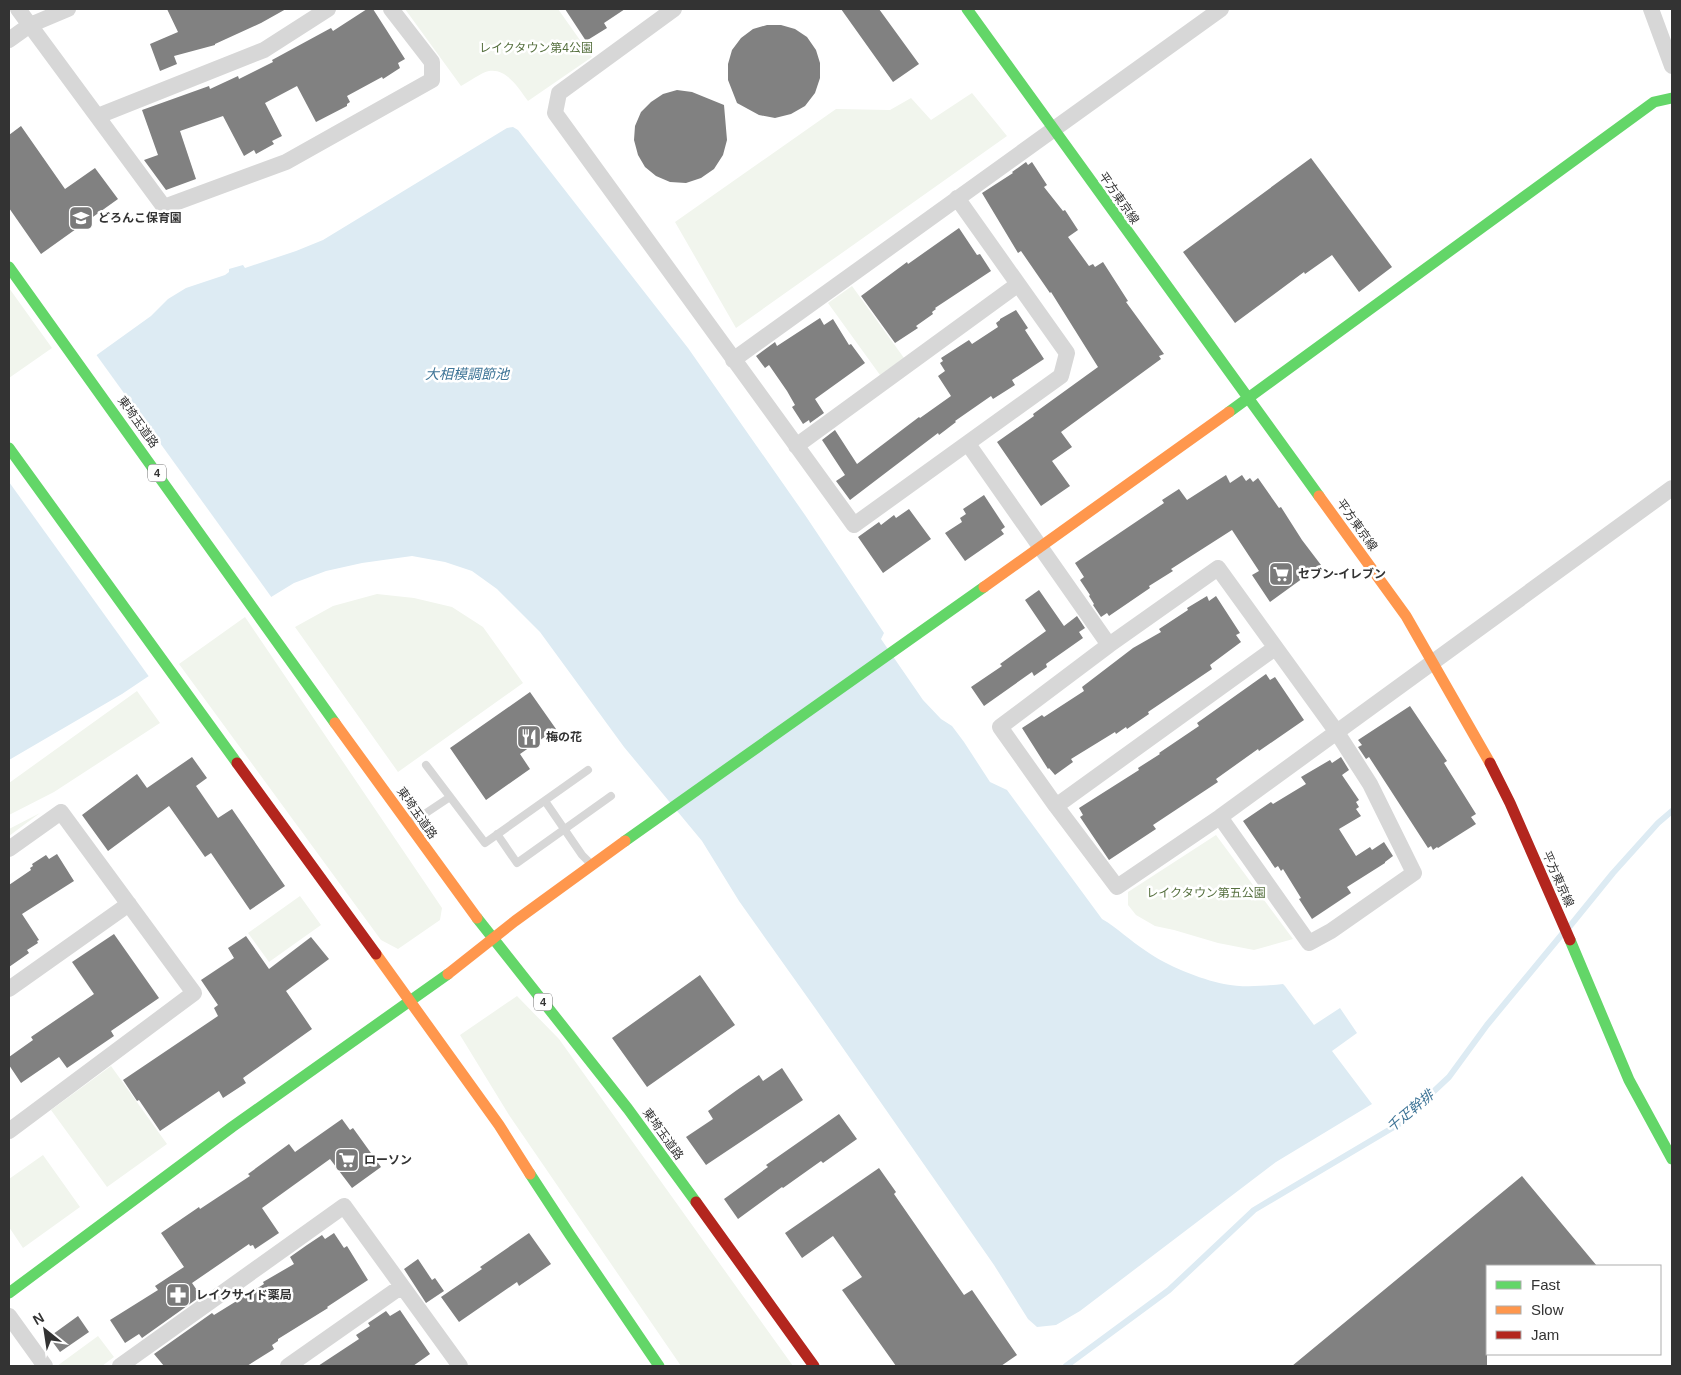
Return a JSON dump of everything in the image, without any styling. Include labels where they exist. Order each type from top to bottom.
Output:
[{"type":"main road","name":"平方東京線","points":[[967,9],[1406,616],[1482,747],[1510,804],[1629,1080],[1672,1159]]},
{"type":"main road","points":[[9,1293],[266,1103],[410,1003],[494,940],[515,921],[1040,548],[1654,102],[1672,98]]},
{"type":"main road","name":"東埼玉道路","points":[[9,267],[407,822],[494,940],[628,1109],[814,1366]]},
{"type":"main road","points":[[9,448],[499,1125],[570,1235],[660,1366]]},
{"type":"street","points":[[18,9],[164,207],[286,162],[432,80],[432,62],[391,9]]},
{"type":"street","points":[[9,40],[30,25],[68,9]]},
{"type":"street","points":[[98,116],[264,50],[328,9]]},
{"type":"street","points":[[674,9],[559,93],[555,113],[854,525],[1062,376],[1067,354],[957,198]]},
{"type":"street","points":[[733,360],[1221,9]]},
{"type":"street","points":[[1651,9],[1672,66]]},
{"type":"street","points":[[796,446],[1017,285]]},
{"type":"street","points":[[968,444],[1109,645]]},
{"type":"street","points":[[1220,817],[1310,943],[1331,931],[1414,873],[1370,784],[1336,731],[1218,568],[1109,645],[1000,727],[1117,887],[1220,817],[1336,731],[1672,488]]},
{"type":"street","points":[[1056,806],[1276,648]]},
{"type":"street","points":[[9,849],[61,812],[194,993],[9,1131]]},
{"type":"street","points":[[9,989],[129,904]]},
{"type":"street","points":[[120,1366],[344,1206],[364,1237],[460,1366]]},
{"type":"street","points":[[288,1366],[402,1286]]},
{"type":"street","points":[[9,1316],[45,1366]]},
{"type":"lane","points":[[426,765],[485,843],[588,770]]},
{"type":"lane","points":[[497,834],[517,863],[611,796]]},
{"type":"lane","points":[[407,822],[417,819],[450,797]]},
{"type":"lane","points":[[545,801],[582,855],[593,865]]},
{"type":"green space","name":"レイクタウン第4公園","points":[[405,9],[558,9],[592,57],[528,101],[512,80],[495,71],[483,73],[461,86]]},
{"type":"green space","points":[[972,93],[1007,136],[736,328],[675,222],[836,109],[890,110],[911,98],[931,120]]},
{"type":"green space","points":[[852,286],[904,358],[880,375],[828,303]]},
{"type":"green space","points":[[9,288],[52,348],[9,378]]},
{"type":"green space","points":[[377,594],[414,598],[452,607],[483,627],[523,683],[398,772],[295,627],[333,606]]},
{"type":"green space","points":[[245,617],[442,908],[440,920],[398,949],[381,940],[179,664]]},
{"type":"green space","points":[[137,691],[160,723],[54,792],[9,815],[9,783]]},
{"type":"green space","points":[[40,813],[9,836],[9,829]]},
{"type":"green space","name":"レイクタウン第五公園","points":[[1216,835],[1293,939],[1254,950],[1218,943],[1155,926],[1136,915],[1128,905],[1128,892]]},
{"type":"green space","points":[[300,896],[321,925],[269,962],[248,933]]},
{"type":"green space","points":[[517,996],[559,1039],[793,1366],[681,1366],[509,1115],[460,1035]]},
{"type":"green space","points":[[111,1066],[167,1144],[107,1187],[51,1110]]},
{"type":"green space","points":[[43,1155],[80,1207],[23,1248],[9,1227],[9,1179]]},
{"type":"green space","points":[[98,1336],[114,1357],[102,1366],[57,1366]]},
{"type":"water","name":"大相模調節池","points":[[513,127],[518,130],[688,348],[805,515],[884,633],[881,639],[923,700],[941,719],[952,726],[990,782],[1007,790],[1102,919],[1154,957],[1194,975],[1215,982],[1239,986],[1283,984],[1314,1025],[1340,1008],[1357,1033],[1332,1051],[1372,1104],[1276,1162],[1080,1311],[1056,1325],[1037,1327],[1028,1319],[994,1265],[739,901],[702,841],[624,747],[540,632],[497,589],[472,571],[445,562],[412,556],[362,563],[326,571],[294,583],[222,627],[122,694],[9,760],[9,418],[151,316],[168,299],[186,288],[225,275],[229,272],[229,269],[243,265],[245,268],[323,240],[507,128]]},
{"type":"pier","points":[[95,353],[272,598],[150,678],[9,482],[9,415]]},
{"type":"building","points":[[167,9],[286,9],[215,45],[174,56],[177,64],[160,71],[150,44],[178,32]]},
{"type":"building","points":[[367,9],[373,9],[405,59],[398,63],[400,68],[383,79],[382,77],[347,96],[350,102],[347,106],[316,122],[297,86],[265,103],[282,136],[272,141],[274,144],[256,154],[254,150],[244,156],[223,116],[180,131],[196,179],[166,190],[144,160],[158,155],[142,110],[209,86],[210,89],[238,76],[239,79],[273,62],[272,60],[331,28],[333,31]]},
{"type":"building","points":[[565,9],[625,9],[604,23],[607,28],[586,41]]},
{"type":"building","points":[[841,9],[879,9],[919,64],[893,82]]},
{"type":"building","points":[[767,25],[781,25],[795,29],[807,37],[816,50],[820,63],[820,78],[815,93],[805,106],[791,114],[775,118],[759,115],[737,103],[728,80],[728,64],[732,50],[741,38],[753,29]]},
{"type":"building","points":[[677,90],[692,92],[724,105],[727,140],[723,155],[714,169],[701,178],[686,183],[670,182],[656,176],[645,167],[638,155],[634,140],[635,126],[641,112],[663,94]]},
{"type":"building","points":[[21,126],[65,189],[95,168],[118,199],[41,254],[9,208],[9,135]]},
{"type":"building","points":[[1311,158],[1392,267],[1359,292],[1332,255],[1305,274],[1304,272],[1235,323],[1183,252]]},
{"type":"building","points":[[1026,162],[1028,165],[1032,162],[1047,185],[1044,187],[1063,211],[1065,210],[1078,230],[1068,237],[1089,266],[1093,264],[1095,267],[1103,262],[1128,301],[1126,302],[1164,354],[1159,356],[1161,359],[1061,432],[1072,447],[1052,461],[1070,486],[1041,506],[997,442],[1098,367],[1051,292],[1021,251],[1018,253],[982,193],[1013,173]]},
{"type":"building","points":[[959,228],[977,255],[980,254],[991,271],[935,308],[932,312],[933,314],[916,326],[918,328],[895,343],[861,296],[907,262],[908,264]]},
{"type":"building","points":[[1016,310],[1028,328],[1025,330],[1044,359],[1012,380],[1015,385],[993,399],[991,396],[955,421],[939,435],[938,433],[850,500],[836,481],[845,475],[822,440],[835,430],[857,464],[919,417],[951,396],[938,376],[945,371],[940,363],[943,361],[941,358],[969,340],[972,344],[998,327],[996,323],[1000,319]]},
{"type":"building","points":[[820,318],[824,325],[833,319],[849,345],[851,344],[865,363],[815,399],[824,413],[810,423],[809,420],[803,424],[792,407],[795,405],[787,391],[769,365],[765,368],[756,356],[775,342],[777,346]]},
{"type":"building","points":[[1226,475],[1230,483],[1242,475],[1246,481],[1250,478],[1253,482],[1258,478],[1279,508],[1281,507],[1321,565],[1270,602],[1252,575],[1259,571],[1232,530],[1171,569],[1173,571],[1149,586],[1150,588],[1109,616],[1107,613],[1101,617],[1080,580],[1084,577],[1075,563],[1164,503],[1162,500],[1179,489],[1187,500]]},
{"type":"building","points":[[984,495],[1005,527],[1001,530],[1004,534],[965,561],[945,533],[962,522],[960,518],[966,514],[963,509]]},
{"type":"building","points":[[909,509],[931,539],[883,573],[858,537],[879,522],[881,525],[894,515],[896,518]]},
{"type":"building","points":[[1039,590],[1064,626],[1077,616],[1085,628],[1079,632],[1083,638],[1046,664],[1047,667],[1034,676],[1032,672],[984,706],[971,687],[1002,666],[1000,664],[1046,631],[1025,600]]},
{"type":"building","points":[[1207,596],[1209,601],[1216,596],[1240,633],[1236,635],[1241,642],[1210,665],[1212,669],[1148,712],[1149,714],[1127,729],[1126,727],[1116,734],[1115,732],[1071,759],[1073,762],[1055,775],[1048,769],[1022,728],[1042,715],[1044,717],[1084,691],[1082,687],[1133,648],[1161,632],[1159,629],[1188,610],[1187,608]]},
{"type":"building","points":[[1266,674],[1270,680],[1275,677],[1304,720],[1259,751],[1258,749],[1216,779],[1218,782],[1153,825],[1156,829],[1109,860],[1080,817],[1083,815],[1079,808],[1139,770],[1138,768],[1199,726],[1197,723]]},
{"type":"building","points":[[530,692],[556,729],[520,754],[530,769],[486,800],[450,748]]},
{"type":"building","points":[[1410,706],[1447,761],[1444,763],[1476,814],[1471,817],[1476,824],[1433,850],[1431,846],[1428,848],[1369,757],[1366,759],[1358,747],[1362,745],[1358,740]]},
{"type":"building","points":[[192,757],[207,778],[196,786],[218,818],[232,809],[285,886],[250,910],[211,853],[205,857],[169,806],[108,851],[82,815],[137,774],[147,788]]},
{"type":"building","points":[[1341,757],[1349,770],[1342,775],[1359,800],[1356,802],[1359,807],[1356,809],[1361,816],[1339,829],[1356,856],[1370,847],[1372,850],[1384,842],[1393,856],[1347,887],[1351,893],[1312,919],[1283,869],[1281,871],[1278,866],[1275,868],[1243,821],[1271,802],[1273,804],[1306,784],[1301,777],[1330,760],[1332,763]]},
{"type":"building","points":[[57,854],[74,881],[22,914],[39,940],[37,941],[38,943],[27,950],[29,953],[9,967],[9,885],[31,870],[32,864],[46,855],[49,859]]},
{"type":"building","points":[[114,934],[159,998],[111,1031],[114,1036],[67,1068],[59,1057],[21,1083],[9,1065],[9,1057],[33,1040],[31,1037],[94,994],[72,962]]},
{"type":"building","points":[[246,936],[269,969],[311,937],[329,959],[286,991],[312,1029],[243,1078],[246,1083],[223,1098],[219,1091],[160,1131],[123,1080],[218,1016],[214,1008],[218,1005],[201,980],[234,958],[228,948]]},
{"type":"building","points":[[700,975],[735,1025],[647,1087],[612,1038]]},
{"type":"building","points":[[782,1068],[803,1100],[706,1165],[686,1137],[713,1119],[708,1111],[737,1090],[759,1075],[763,1081]]},
{"type":"building","points":[[839,1114],[857,1139],[823,1163],[821,1161],[782,1187],[738,1219],[724,1199],[768,1167],[766,1165]]},
{"type":"building","points":[[342,1119],[350,1130],[353,1128],[381,1167],[352,1188],[330,1159],[262,1208],[279,1233],[255,1249],[253,1245],[250,1246],[249,1244],[192,1283],[201,1296],[142,1338],[139,1334],[125,1343],[110,1320],[158,1290],[155,1286],[184,1267],[161,1233],[250,1176],[248,1174],[289,1144],[295,1152]]},
{"type":"building","points":[[879,1168],[896,1192],[894,1194],[964,1295],[972,1290],[1017,1355],[1001,1366],[896,1366],[842,1290],[862,1277],[833,1236],[802,1258],[785,1233]]},
{"type":"building","points":[[1522,1176],[1596,1265],[1486,1265],[1487,1366],[1292,1366]]},
{"type":"building","points":[[334,1233],[344,1248],[347,1246],[368,1280],[278,1339],[272,1345],[274,1349],[247,1366],[164,1366],[154,1354],[212,1313],[214,1315],[294,1264],[290,1257],[307,1245],[322,1235],[325,1239]]},
{"type":"building","points":[[529,1233],[551,1264],[519,1286],[517,1282],[459,1322],[441,1297]]},
{"type":"building","points":[[418,1259],[432,1280],[435,1278],[444,1291],[426,1303],[404,1269]]},
{"type":"building","points":[[400,1310],[430,1354],[413,1366],[318,1366],[359,1339],[356,1335],[370,1326],[368,1323],[386,1311],[390,1316]]},
{"type":"building","points":[[78,1316],[89,1332],[60,1352],[49,1337]]},
{"type":"waterway","name":"千疋幹排","points":[[1570,926],[1613,873],[1658,823],[1672,811]]},
{"type":"waterway","name":"千疋幹排","points":[[1066,1366],[1169,1290],[1254,1210],[1399,1124],[1449,1077],[1487,1025],[1563,933]]},
{"type":"traffic: fast","points":[[967,9],[1319,496]]},
{"type":"traffic: fast","points":[[1229,412],[1654,102],[1672,98]]},
{"type":"traffic: fast","points":[[9,267],[335,723]]},
{"type":"traffic: fast","points":[[9,448],[237,763]]},
{"type":"traffic: fast","points":[[625,841],[984,587]]},
{"type":"traffic: fast","points":[[477,918],[628,1109],[696,1202]]},
{"type":"traffic: fast","points":[[1570,940],[1629,1080],[1672,1159]]},
{"type":"traffic: fast","points":[[9,1293],[232,1127],[448,974]]},
{"type":"traffic: fast","points":[[530,1174],[659,1366]]},
{"type":"traffic: slow","points":[[984,587],[1229,412]]},
{"type":"traffic: slow","points":[[1319,496],[1406,616],[1490,763]]},
{"type":"traffic: slow","points":[[335,723],[477,918]]},
{"type":"traffic: slow","points":[[448,974],[515,921],[625,841]]},
{"type":"traffic: slow","points":[[376,954],[499,1125],[530,1174]]},
{"type":"traffic: jam","points":[[237,763],[376,954]]},
{"type":"traffic: jam","points":[[1490,763],[1510,803],[1570,940]]},
{"type":"traffic: jam","points":[[696,1202],[814,1366]]},
{"type":"place","name":"どろんこ保育園","points":[[81,218]]},
{"type":"place","name":"セブン-イレブン","points":[[1281,574]]},
{"type":"place","name":"梅の花","points":[[529,737]]},
{"type":"place","name":"ローソン","points":[[347,1160]]},
{"type":"place","name":"レイクサイド薬局","points":[[178,1295]]}]
